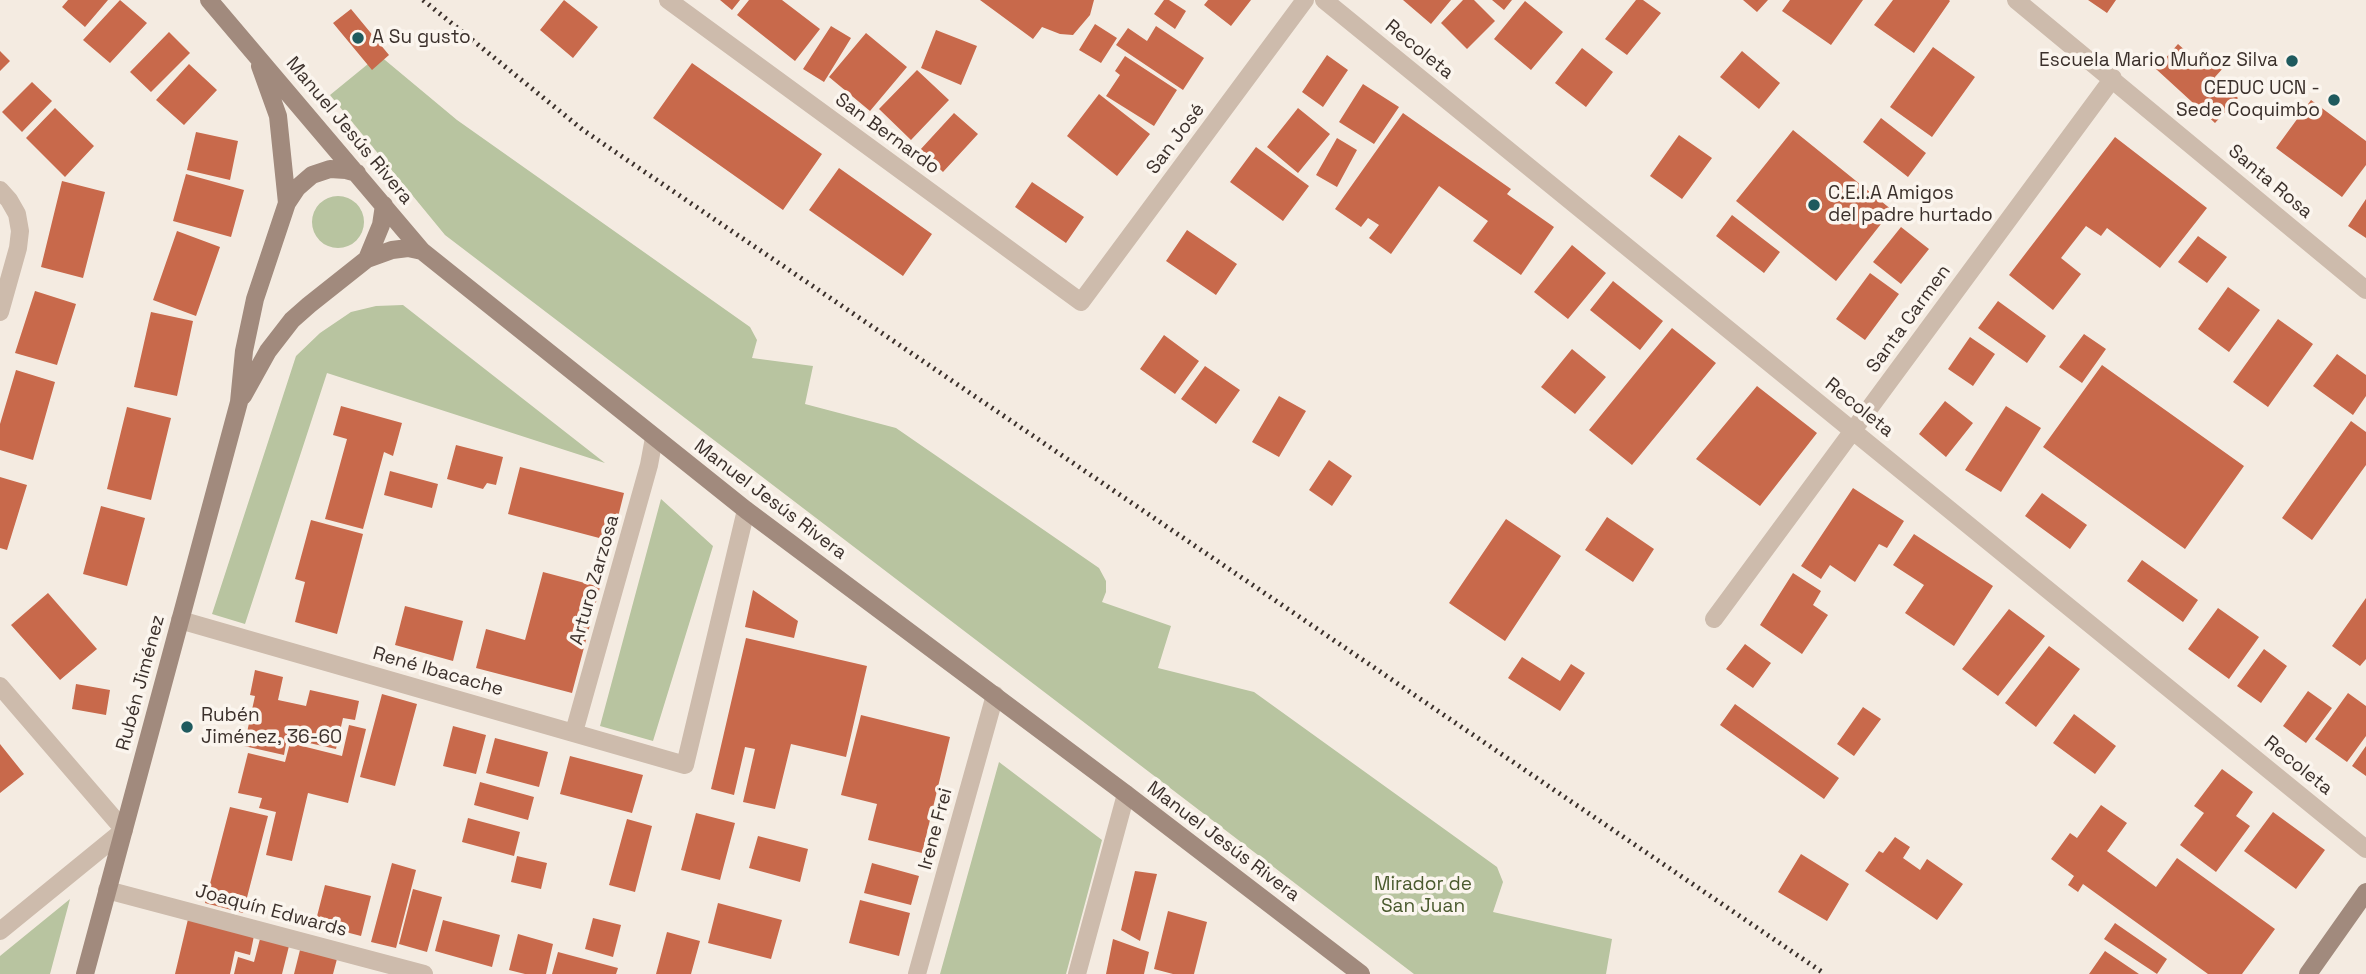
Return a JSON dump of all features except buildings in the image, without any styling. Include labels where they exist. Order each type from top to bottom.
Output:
[{"type":"main road","name":"Manuel Jesús Rivera","points":[[209,0],[422,251],[746,510],[1126,794],[1350,970]]},
{"type":"main road","name":"Rubén Jiménez","points":[[85,974],[239,402],[244,351],[255,299],[287,203],[278,116],[255,52]]},
{"type":"main road","points":[[287,203],[297,188],[312,176],[330,169],[357,173]]},
{"type":"main road","points":[[367,259],[381,225],[384,205]]},
{"type":"main road","name":"Rubén Jiménez","points":[[239,402],[268,351],[292,320],[367,259],[392,250],[408,248],[422,251]]},
{"type":"main road","points":[[2308,974],[2366,892]]},
{"type":"street","name":"San Bernardo","points":[[668,0],[1081,302]]},
{"type":"street","name":"San José","points":[[1081,302],[1306,0]]},
{"type":"street","name":"Recoleta","points":[[1324,0],[2366,849]]},
{"type":"street","name":"Santa Rosa","points":[[2016,0],[2366,290]]},
{"type":"street","name":"Santa Carmen","points":[[1714,619],[2113,78]]},
{"type":"street","points":[[0,190],[17,214],[20,231],[18,248],[0,312]]},
{"type":"street","name":"Arturo Zarzosa","points":[[574,732],[649,465],[654,438]]},
{"type":"street","name":"René Ibacache","points":[[180,620],[685,765],[746,510]]},
{"type":"street","points":[[0,685],[124,830],[0,931]]},
{"type":"street","name":"Irene Frei","points":[[917,974],[995,695]]},
{"type":"street","points":[[1077,974],[1126,794]]},
{"type":"street","name":"Joaquín Edwards","points":[[107,890],[424,974]]},
{"type":"green space","name":"Mirador de San Juan","points":[[379,55],[457,120],[750,327],[757,340],[752,358],[813,366],[805,404],[896,428],[1099,568],[1106,581],[1102,602],[1171,626],[1158,668],[1254,692],[1497,867],[1503,882],[1493,912],[1612,939],[1606,974],[1414,974],[445,235],[330,95]]},
{"type":"green space","points":[[338,196],[348,198],[356,204],[362,212],[362,232],[356,240],[348,246],[338,248],[328,246],[320,240],[314,232],[312,222],[314,212],[320,204],[328,198]]},
{"type":"green space","points":[[403,305],[605,463],[327,373],[245,624],[212,614],[296,356],[320,333],[351,312],[376,306]]},
{"type":"green space","points":[[661,499],[713,546],[653,741],[600,726]]},
{"type":"green space","points":[[999,762],[1102,840],[1066,974],[940,974]]},
{"type":"green space","points":[[70,899],[50,974],[0,974],[0,956]]},
{"type":"railway","points":[[423,0],[583,130],[1825,974]]},
{"type":"place","name":"A Su gusto","points":[[358,38]]},
{"type":"place","name":"Escuela Mario Muñoz Silva","points":[[2292,61]]},
{"type":"place","name":"CEDUC UCN - Sede Coquimbo","points":[[2334,100]]},
{"type":"place","name":"C.E.I.A Amigos del padre hurtado","points":[[1814,205]]},
{"type":"place","name":"Rubén Jiménez, 36-60","points":[[187,727]]}]
